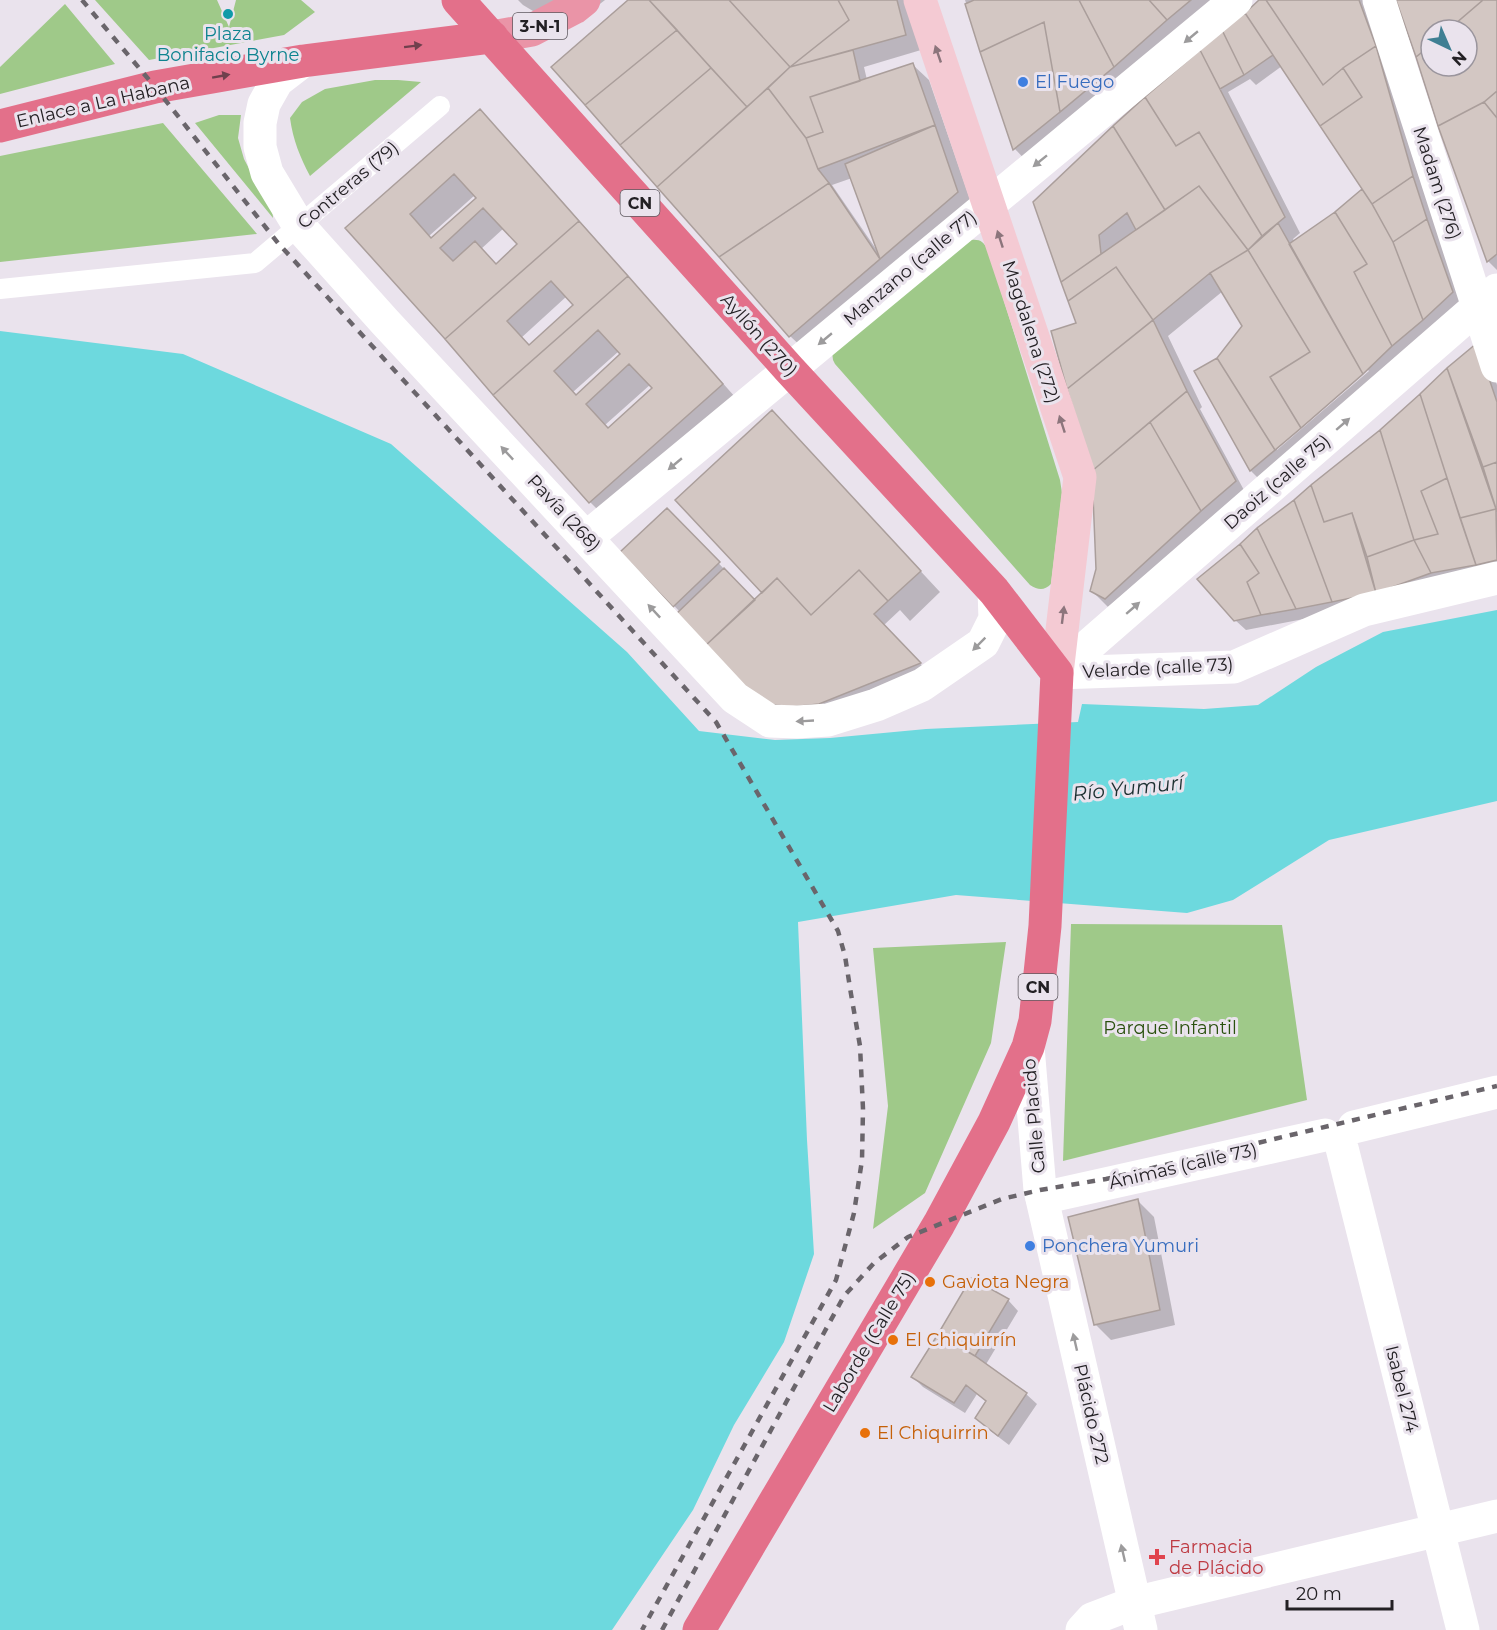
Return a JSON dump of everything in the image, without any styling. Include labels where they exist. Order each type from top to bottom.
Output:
[{"type":"highway","name":"Ayllón (270)","points":[[458,0],[789,369],[994,591],[1057,684]]},
{"type":"highway","name":"Enlace a La Habana","points":[[0,126],[154,87],[303,61],[492,37]]},
{"type":"highway","name":"Calle Placido","points":[[1028,1047],[1035,1021],[1045,927],[1057,684]]},
{"type":"highway","name":"Laborde (Calle 75)","points":[[699,1630],[939,1224],[994,1122],[1028,1047]]},
{"type":"main road","name":"3-N-1","points":[[492,37],[532,30],[574,8],[584,0]]},
{"type":"main road","name":"Magdalena (272)","points":[[920,0],[1080,477],[1057,684]]},
{"type":"street","name":"Manzano (calle 77)","points":[[586,537],[1236,0]]},
{"type":"street","name":"Madam (276)","points":[[1379,0],[1487,298],[1497,366]]},
{"type":"street","name":"Pavía (268)","points":[[303,61],[277,81],[264,104],[260,147],[267,173],[299,226],[385,322],[735,698],[770,721],[828,720],[876,705],[922,685],[984,643],[995,619],[994,591]]},
{"type":"street","name":"Daoiz (calle 75)","points":[[1057,684],[1487,298]]},
{"type":"street","name":"Velarde (calle 73)","points":[[1057,684],[1234,667],[1364,610],[1497,579]]},
{"type":"street","name":"Calle Placido","points":[[1028,1047],[1042,1198]]},
{"type":"street","name":"Ánimas (calle 73)","points":[[1042,1198],[1340,1136],[1497,1092]]},
{"type":"street","name":"Isabel 274","points":[[1340,1136],[1463,1630]]},
{"type":"street","name":"Plácido 272","points":[[1042,1198],[1138,1617]]},
{"type":"street","points":[[1082,1630],[1092,1619],[1138,1617],[1438,1530],[1497,1516]]},
{"type":"lane","name":"Contreras (79)","points":[[0,289],[255,263],[441,106]]},
{"type":"green space","name":"Plaza Bonifacio Byrne","points":[[95,0],[217,0],[229,27],[236,0],[301,0],[315,12],[284,35],[149,60]]},
{"type":"green space","points":[[65,4],[115,64],[0,94],[0,67]]},
{"type":"green space","points":[[375,80],[421,82],[310,176],[297,148],[290,118],[302,102],[325,89]]},
{"type":"green space","points":[[219,115],[241,115],[238,138],[244,159],[257,184],[272,205],[273,218],[195,123]]},
{"type":"green space","points":[[163,123],[257,234],[0,262],[0,156]]},
{"type":"green space","points":[[971,240],[981,242],[988,250],[1060,480],[1062,493],[1051,584],[1043,589],[1030,585],[833,360],[832,352]]},
{"type":"green space","name":"Parque Infantil","points":[[1071,924],[1282,925],[1307,1100],[1063,1161]]},
{"type":"green space","points":[[1006,942],[991,1043],[925,1193],[873,1229],[888,1106],[873,948]]},
{"type":"water","name":"Río Yumurí","points":[[0,331],[183,354],[391,444],[627,652],[699,731],[775,740],[830,738],[926,729],[1078,722],[1082,704],[1204,709],[1258,705],[1316,667],[1383,632],[1497,610],[1497,801],[1329,840],[1233,900],[1187,913],[956,895],[798,922],[814,1254],[784,1342],[734,1425],[693,1510],[612,1630],[0,1630]]},
{"type":"building","points":[[628,0],[649,0],[677,30],[585,105],[551,67]]},
{"type":"building","points":[[649,0],[729,0],[790,67],[747,107]]},
{"type":"building","points":[[729,0],[838,0],[849,20],[790,67]]},
{"type":"building","points":[[838,0],[897,0],[906,35],[790,67],[849,20]]},
{"type":"building","points":[[974,0],[1079,0],[1114,67],[1060,112],[1044,22],[980,52],[965,4]]},
{"type":"building","points":[[1079,0],[1149,0],[1167,20],[1114,67]]},
{"type":"building","points":[[1149,0],[1191,0],[1167,20]]},
{"type":"building","points":[[1259,0],[1266,0],[1323,85],[1343,68],[1362,97],[1320,126],[1245,13]]},
{"type":"building","points":[[1266,0],[1359,0],[1376,46],[1343,68],[1323,85]]},
{"type":"building","points":[[1396,0],[1483,0],[1462,18],[1419,18],[1419,55],[1416,57]]},
{"type":"building","points":[[1483,0],[1497,0],[1497,91],[1484,102],[1438,126],[1423,78],[1479,78],[1479,18],[1462,18]]},
{"type":"building","points":[[1245,13],[1273,55],[1244,75],[1222,30]]},
{"type":"building","name":"El Fuego","points":[[1044,22],[1060,112],[1013,150],[980,52]]},
{"type":"building","points":[[677,30],[711,68],[620,145],[585,105]]},
{"type":"building","points":[[1222,30],[1244,75],[1220,89],[1200,50]]},
{"type":"building","points":[[1376,46],[1413,176],[1372,204],[1320,126],[1362,97],[1343,68]]},
{"type":"building","points":[[853,50],[860,81],[810,97],[823,132],[806,138],[768,88],[790,67]]},
{"type":"building","points":[[1200,50],[1285,217],[1262,236],[1199,132],[1176,146],[1145,97]]},
{"type":"building","points":[[913,63],[935,125],[818,169],[806,138],[823,132],[810,97]]},
{"type":"building","points":[[711,68],[747,107],[657,187],[620,145]]},
{"type":"building","points":[[768,88],[806,138],[818,169],[829,183],[719,257],[657,187]]},
{"type":"building","points":[[1497,91],[1497,118],[1484,102]]},
{"type":"building","points":[[1145,97],[1176,146],[1199,132],[1262,236],[1248,250],[1199,186],[1165,210],[1113,126]]},
{"type":"building","points":[[1484,102],[1497,118],[1497,254],[1487,262],[1438,126]]},
{"type":"building","points":[[480,109],[579,221],[445,339],[345,228]],"holes":[[[454,174],[476,198],[431,238],[410,214]],[[483,208],[517,244],[496,264],[475,241],[453,261],[440,248]]]},
{"type":"building","points":[[935,125],[958,192],[880,259],[845,164]]},
{"type":"building","points":[[1113,126],[1165,210],[1136,230],[1127,213],[1099,235],[1101,254],[1061,282],[1033,202]]},
{"type":"building","points":[[1413,176],[1427,219],[1393,242],[1372,204]]},
{"type":"building","points":[[829,183],[880,259],[789,337],[719,257]]},
{"type":"building","points":[[1199,186],[1248,250],[1210,273],[1153,320],[1116,267],[1068,301],[1061,282]]},
{"type":"building","points":[[1362,189],[1393,242],[1423,320],[1392,346],[1354,272],[1367,264],[1335,212]]},
{"type":"building","points":[[1335,212],[1367,264],[1354,272],[1392,346],[1363,374],[1289,244]]},
{"type":"building","points":[[1427,219],[1453,292],[1423,320],[1393,242]]},
{"type":"building","points":[[579,221],[628,276],[493,395],[445,339]],"holes":[[[551,281],[573,305],[529,345],[507,321]]]},
{"type":"building","points":[[1278,223],[1363,374],[1301,428],[1270,377],[1310,352],[1248,250]]},
{"type":"building","points":[[1248,250],[1310,352],[1270,377],[1301,428],[1275,450],[1217,358],[1242,326],[1210,273]]},
{"type":"building","points":[[1116,267],[1153,320],[1067,389],[1051,331],[1076,323],[1068,301]]},
{"type":"building","points":[[628,276],[723,384],[589,503],[493,395]],"holes":[[[598,330],[620,354],[576,395],[554,371]],[[629,364],[652,388],[608,428],[586,404]]]},
{"type":"building","points":[[1153,320],[1187,391],[1092,471],[1067,389]]},
{"type":"building","points":[[1477,343],[1497,402],[1497,462],[1483,467],[1447,368]]},
{"type":"building","points":[[1217,358],[1275,450],[1250,471],[1194,371]]},
{"type":"building","points":[[1447,368],[1496,509],[1460,518],[1420,394]]},
{"type":"building","points":[[1187,391],[1236,481],[1201,511],[1150,422]]},
{"type":"building","points":[[1420,394],[1447,478],[1421,491],[1438,534],[1414,540],[1380,430]]},
{"type":"building","points":[[772,410],[921,571],[888,601],[859,570],[811,615],[777,578],[762,593],[675,500]]},
{"type":"building","points":[[1150,422],[1201,511],[1105,599],[1090,591],[1096,569],[1092,471]]},
{"type":"building","points":[[1380,430],[1414,540],[1367,557],[1352,513],[1324,522],[1311,485]]},
{"type":"building","points":[[1497,462],[1497,512],[1483,467]]},
{"type":"building","points":[[1447,478],[1476,565],[1431,573],[1414,540],[1438,534],[1421,491]]},
{"type":"building","points":[[1311,485],[1324,522],[1352,513],[1376,593],[1332,602],[1294,500]]},
{"type":"building","points":[[1294,500],[1332,602],[1296,609],[1257,528]]},
{"type":"building","points":[[667,508],[720,562],[673,607],[620,552]]},
{"type":"building","points":[[1496,509],[1497,560],[1476,565],[1460,518]]},
{"type":"building","points":[[1257,528],[1296,609],[1261,615],[1247,582],[1259,573],[1240,544]]},
{"type":"building","points":[[1414,540],[1431,573],[1376,593],[1367,557]]},
{"type":"building","points":[[1240,544],[1259,573],[1247,582],[1261,615],[1234,621],[1197,579]]},
{"type":"building","points":[[724,568],[755,600],[705,646],[675,615]]},
{"type":"building","points":[[859,570],[888,601],[874,614],[921,663],[819,704],[791,707],[768,704],[751,695],[705,646],[777,578],[811,615]]},
{"type":"building","points":[[1138,1199],[1160,1310],[1094,1325],[1068,1217]]},
{"type":"building","points":[[971,1278],[1009,1299],[975,1356],[938,1334]]},
{"type":"building","points":[[938,1334],[975,1356],[1027,1393],[998,1436],[975,1418],[986,1401],[966,1385],[954,1403],[911,1377]]},
{"type":"railway","points":[[82,0],[155,87],[278,243],[716,722],[838,931],[845,956],[860,1046],[863,1109],[862,1160],[854,1213],[836,1280],[642,1630]]},
{"type":"railway","points":[[662,1630],[844,1296],[874,1263],[908,1237],[1002,1199],[1106,1179],[1497,1086]]},
{"type":"place","name":"Plaza Bonifacio Byrne","points":[[228,14]]},
{"type":"place","name":"El Fuego","points":[[1023,82]]},
{"type":"place","name":"Ponchera Yumuri","points":[[1030,1246]]},
{"type":"place","name":"Gaviota Negra","points":[[930,1282]]},
{"type":"place","name":"El Chiquirrín","points":[[893,1340]]},
{"type":"place","name":"El Chiquirrin","points":[[865,1433]]},
{"type":"place","name":"Farmacia de Plácido","points":[[1157,1557]]}]
